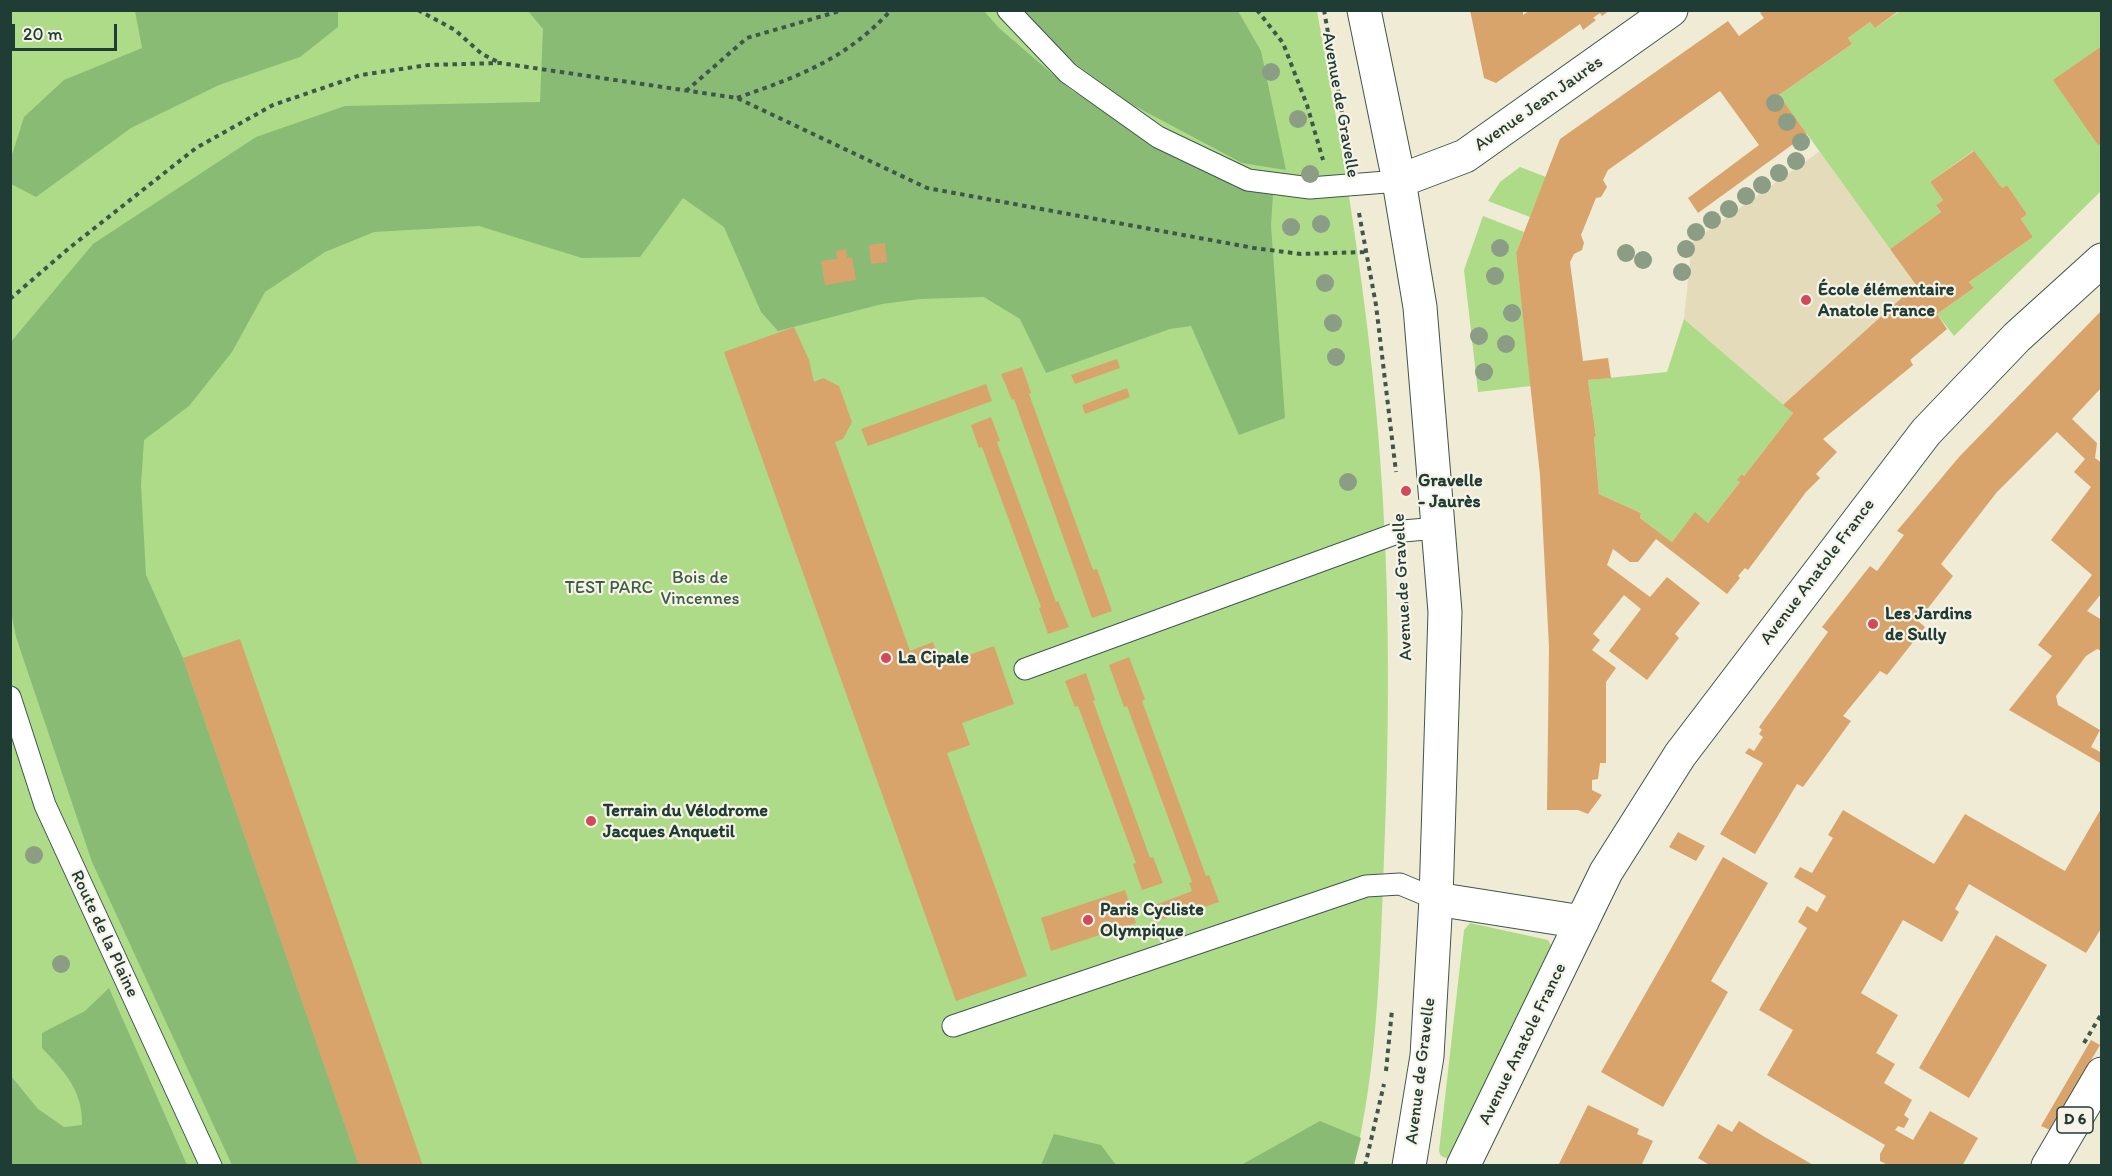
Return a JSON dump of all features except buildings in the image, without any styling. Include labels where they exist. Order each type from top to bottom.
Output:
[{"type":"street","name":"Avenue de Gravelle","points":[[1364,10],[1399,181],[1420,307],[1445,612],[1436,899],[1427,1056],[1409,1166]]},
{"type":"street","name":"Avenue Jean Jaurès","points":[[1399,181],[1465,156],[1671,10]]},
{"type":"street","name":"Avenue Anatole France","points":[[1463,1166],[1606,872],[1680,755],[1926,432],[2017,337],[2102,260]]},
{"type":"street","points":[[1436,899],[1582,922]]},
{"type":"street","name":"D 6","points":[[2048,1166],[2098,1090]]},
{"type":"lane","points":[[1008,10],[1068,73],[1158,137],[1248,180],[1310,188],[1399,181]]},
{"type":"lane","points":[[1025,669],[1403,531],[1438,528]]},
{"type":"lane","name":"Route de la Plaine","points":[[10,697],[45,805],[210,1166]]},
{"type":"lane","points":[[953,1026],[1366,886],[1400,884],[1436,899]]},
{"type":"path","points":[[418,10],[455,30],[482,54],[500,63]]},
{"type":"path","points":[[686,91],[747,38],[843,10]]},
{"type":"path","points":[[737,98],[836,58],[871,33],[891,10]]},
{"type":"path","points":[[1257,10],[1283,43],[1307,105],[1331,187]]},
{"type":"path","name":"Avenue de Gravelle","points":[[1324,10],[1376,305],[1396,475]]},
{"type":"path","points":[[10,299],[68,249],[196,148],[273,105],[361,75],[428,65],[500,63],[737,98],[927,188],[1254,248],[1301,254],[1365,252]]},
{"type":"path","name":"Avenue de Gravelle","points":[[1406,591],[1407,637]]},
{"type":"path","name":"Avenue de Gravelle","points":[[1365,1166],[1385,1082],[1392,1004]]},
{"type":"shaded area","name":"École élémentaire Anatole France","points":[[1820,151],[1947,329],[1910,360],[1913,365],[1823,439],[1684,319],[1692,242]]},
{"type":"green space","name":"Bois de Vincennes","points":[[10,11],[1317,11],[1349,194],[1366,317],[1379,440],[1387,591],[1387,769],[1379,974],[1373,1051],[1354,1165],[11,1165]]},
{"type":"green space","points":[[135,11],[338,11],[338,27],[300,57],[219,85],[131,128],[36,197],[11,184],[11,158],[24,117],[64,80],[142,48]]},
{"type":"green space","points":[[528,11],[984,11],[999,28],[1072,91],[1235,187],[1273,194],[1271,226],[1285,418],[1239,435],[1191,326],[1170,329],[1046,373],[1020,319],[984,297],[920,299],[882,304],[778,331],[761,312],[724,227],[683,198],[640,257],[582,258],[479,226],[374,232],[325,252],[265,292],[232,352],[189,406],[144,440],[141,485],[146,575],[183,658],[359,1165],[232,1165],[92,862],[16,637],[10,607],[10,343],[93,244],[256,137],[345,106],[540,102],[543,29]]},
{"type":"green space","points":[[1019,11],[1238,11],[1261,51],[1286,170],[1242,163],[1131,104],[1076,64]]},
{"type":"green space","points":[[1900,11],[2101,11],[2101,191],[1954,336],[1937,314],[1974,288],[1969,282],[2033,237],[2021,219],[2027,214],[2007,185],[2002,188],[1973,151],[1930,182],[1943,200],[1936,205],[1941,212],[1890,249],[1779,95],[1852,44],[1848,38],[1870,22],[1875,28]]},
{"type":"green space","points":[[1520,167],[1546,177],[1530,217],[1488,201],[1500,182]]},
{"type":"green space","points":[[1483,216],[1524,232],[1516,253],[1531,386],[1478,392],[1464,270]]},
{"type":"green space","points":[[1684,319],[1793,413],[1744,476],[1742,474],[1738,480],[1740,482],[1708,523],[1695,513],[1672,542],[1640,518],[1641,513],[1599,494],[1594,437],[1596,436],[1588,380],[1667,372]]},
{"type":"green space","points":[[1470,923],[1548,940],[1552,947],[1449,1159],[1441,1156],[1439,1151],[1464,930]]},
{"type":"green space","points":[[109,988],[187,1165],[11,1165],[11,1076],[38,1109],[64,1127],[82,1125],[82,1113],[76,1092],[65,1074],[42,1048],[42,1033],[85,1011]]},
{"type":"green space","points":[[1320,1121],[1361,1138],[1354,1165],[1241,1165]]},
{"type":"green space","points":[[1054,1134],[1101,1145],[1116,1165],[1041,1165]]},
{"type":"place","name":"École élémentaire Anatole France","points":[[1806,300]]},
{"type":"place","name":"Gravelle - Jaurès","points":[[1406,491]]},
{"type":"place","name":"Les Jardins de Sully","points":[[1873,624]]},
{"type":"place","name":"La Cipale","points":[[886,658]]},
{"type":"place","name":"Terrain du Vélodrome Jacques Anquetil","points":[[591,821]]},
{"type":"place","name":"Paris Cycliste Olympique","points":[[1088,920]]},
{"type":"park label","name":"TEST PARC","points":[[609,588]]}]
